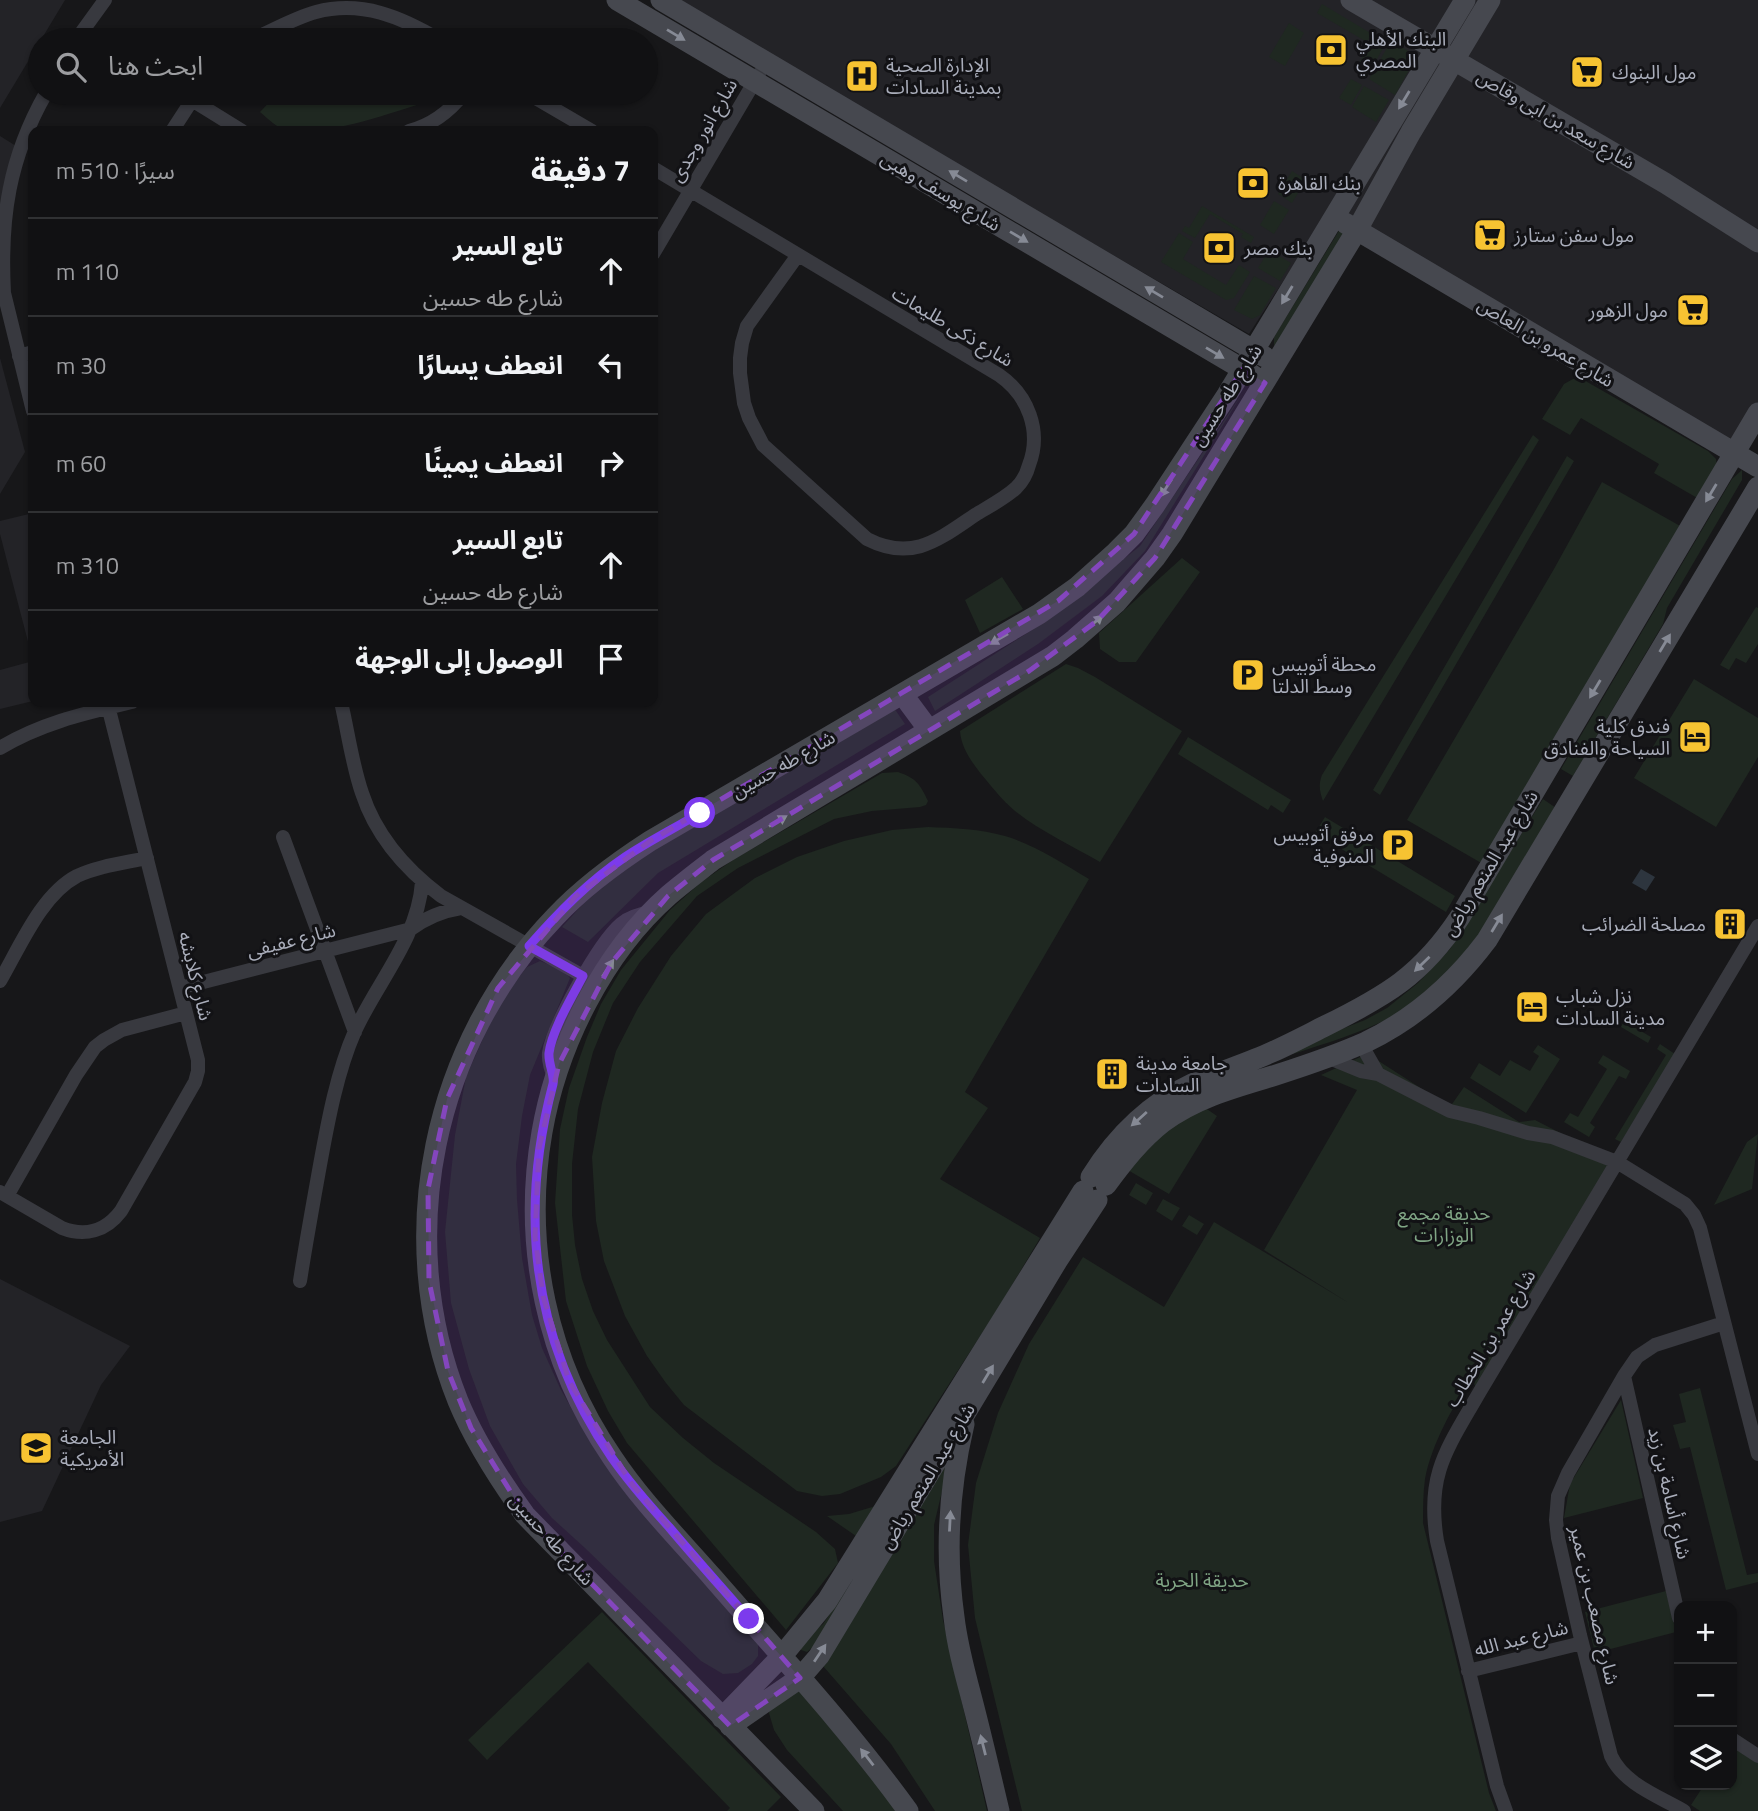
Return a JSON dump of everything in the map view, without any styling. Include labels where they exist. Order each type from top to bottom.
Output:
[{"type":"street","points":[[85,28],[105,0]]},
{"type":"street","name":"شارع يوسف وهبى","points":[[617,0],[1265,383]]},
{"type":"street","name":"شارع يوسف وهبى","points":[[661,0],[1276,364]]},
{"type":"street","name":"شارع سعد بن ابى وقاص","points":[[1351,0],[1665,183],[1758,242]]},
{"type":"street","name":"شارع طه حسين","points":[[814,1811],[525,1515],[501,1482],[471,1428],[458,1400],[439,1341],[429,1281],[426,1230],[428,1189],[447,1099],[468,1042],[498,988],[529,946],[576,895],[624,858],[1039,614],[1077,587],[1134,534],[1254,351],[1465,0]]},
{"type":"street","name":"شارع طه حسين","points":[[908,1811],[853,1740],[631,1483],[582,1409],[550,1325],[535,1237],[535,1178],[544,1120],[555,1079],[570,1037],[596,986],[629,939],[668,896],[713,860],[1053,656],[1117,602],[1172,534],[1357,230],[1490,0]]},
{"type":"street","points":[[278,28],[314,12],[352,7],[377,10],[418,28]]},
{"type":"street","name":"شارع انور وجدى","points":[[658,245],[766,62]]},
{"type":"street","points":[[28,126],[39,105]]},
{"type":"street","points":[[175,126],[189,105]]},
{"type":"street","points":[[205,105],[235,126]]},
{"type":"street","points":[[423,126],[441,117],[452,105]]},
{"type":"street","points":[[546,105],[581,126]]},
{"type":"street","points":[[26,354],[7,307],[2,274],[2,215],[16,155],[28,126]]},
{"type":"street","name":"شارع ذكى طليمات","points":[[658,171],[999,375],[1014,387],[1030,413],[1034,435],[1032,457],[1017,488],[930,544],[898,550],[877,544],[859,532],[763,445],[749,418],[741,388],[742,343],[747,327],[798,255]]},
{"type":"street","name":"شارع عمرو بن العاص","points":[[1335,216],[1758,467]]},
{"type":"street","name":"شارع عبد المنعم رياض","points":[[726,1722],[866,1558],[969,1406],[1057,1261],[1118,1139],[1161,1101],[1190,1084],[1271,1053],[1366,1007],[1420,967],[1449,934],[1758,413]]},
{"type":"street","name":"شارع عبد المنعم رياض","points":[[726,1722],[800,1678],[819,1656],[866,1558],[1094,1188],[1134,1148],[1179,1111],[1214,1094],[1362,1044],[1421,1010],[1473,959],[1487,940],[1758,487]]},
{"type":"street","points":[[903,695],[929,730]]},
{"type":"street","points":[[0,748],[43,726],[102,707]]},
{"type":"street","name":"شارع كلابشه","points":[[3,1194],[62,1228],[78,1233],[94,1231],[110,1223],[121,1211],[195,1082],[198,1071],[198,1060],[109,707]]},
{"type":"street","points":[[342,707],[361,790],[382,836],[392,850],[422,882],[441,896],[583,976]]},
{"type":"street","points":[[1540,782],[1570,801]]},
{"type":"street","points":[[283,836],[355,1032]]},
{"type":"street","points":[[0,981],[42,909],[57,890],[91,871],[147,858]]},
{"type":"street","points":[[300,1280],[336,1088],[355,1032],[411,929],[419,906],[422,882]]},
{"type":"street","name":"شارع عفيفى","points":[[180,988],[411,929],[430,917],[461,908]]},
{"type":"street","points":[[555,1079],[549,1064],[550,1048],[583,976],[622,923],[652,912]]},
{"type":"street","name":"شارع عمر بن الخطاب","points":[[1506,1811],[1497,1786],[1437,1541],[1433,1517],[1438,1470],[1447,1448],[1479,1393],[1758,926]]},
{"type":"street","points":[[3,1194],[95,1047],[122,1030],[186,1013]]},
{"type":"street","points":[[1362,1044],[1378,1074]]},
{"type":"street","points":[[1271,1053],[1279,1074]]},
{"type":"street","points":[[1327,1057],[1361,1071],[1378,1074],[1450,1111],[1552,1137],[1617,1162],[1685,1204],[1700,1228],[1758,1454]]},
{"type":"street","name":"شارع مصعب بن عمير","points":[[1684,1811],[1629,1780],[1615,1765],[1611,1756],[1558,1538],[1556,1508],[1568,1473],[1637,1357],[1655,1345],[1724,1323]]},
{"type":"street","name":"شارع أسامة بن زيد","points":[[1624,1376],[1675,1601]]},
{"type":"street","points":[[969,1406],[951,1499],[951,1590],[958,1643],[999,1811]]},
{"type":"street","name":"شارع عبد الله","points":[[1468,1671],[1582,1643]]},
{"type":"street","points":[[1737,1742],[1758,1756]]},
{"type":"highlighted area","points":[[1243,369],[1265,383],[1155,558],[1097,621],[1029,671],[713,860],[668,896],[612,962],[559,1064],[539,1148],[535,1237],[543,1296],[569,1381],[631,1483],[800,1678],[730,1726],[525,1515],[471,1428],[448,1371],[429,1281],[428,1189],[447,1099],[498,988],[576,896],[650,841],[1058,601],[1134,534]]},
{"type":"shaded area","points":[[0,0],[65,0],[48,28],[28,28],[28,61],[0,108]]},
{"type":"shaded area","points":[[673,0],[1461,0],[1434,48],[1249,334]]},
{"type":"shaded area","points":[[1474,0],[1758,0],[1758,418],[1738,452],[1344,218]]},
{"type":"shaded area","points":[[0,136],[16,146],[0,211]]},
{"type":"shaded area","points":[[0,358],[25,452],[0,494]]},
{"type":"shaded area","points":[[28,514],[28,642],[0,534],[0,521]]},
{"type":"shaded area","points":[[28,662],[28,702],[0,709],[0,670]]},
{"type":"shaded area","points":[[1641,869],[1655,877],[1646,891],[1632,883]]},
{"type":"shaded area","name":"الجامعة الأمريكية","points":[[0,1279],[130,1346],[101,1385],[42,1511],[0,1522]]},
{"type":"green space","points":[[1322,4],[1372,34],[1367,42],[1317,13]]},
{"type":"green space","points":[[1289,23],[1304,33],[1285,66],[1269,57]]},
{"type":"green space","points":[[1375,35],[1387,41],[1367,77],[1355,70]]},
{"type":"green space","points":[[1391,41],[1417,56],[1395,95],[1369,79]]},
{"type":"green space","points":[[1351,79],[1362,85],[1351,105],[1339,98]]},
{"type":"green space","points":[[1364,86],[1389,100],[1376,122],[1352,107]]},
{"type":"green space","points":[[267,105],[416,105],[344,126],[277,126],[260,112]]},
{"type":"green space","points":[[1292,171],[1306,180],[1292,203],[1278,194]]},
{"type":"green space","points":[[1274,201],[1289,210],[1274,234],[1260,225]]},
{"type":"green space","points":[[1202,206],[1254,237],[1251,243],[1241,237],[1243,234],[1210,214],[1195,238],[1182,231],[1185,226],[1189,228]]},
{"type":"green space","points":[[1340,229],[1347,234],[1281,342],[1274,346],[1274,337]]},
{"type":"green space","points":[[1179,233],[1193,242],[1183,259],[1226,285],[1239,265],[1250,272],[1234,298],[1226,300],[1161,262]]},
{"type":"green space","points":[[1269,250],[1291,263],[1280,281],[1258,268]]},
{"type":"green space","points":[[1254,276],[1276,288],[1260,315],[1252,319],[1234,310]]},
{"type":"green space","points":[[1573,379],[1582,379],[1708,451],[1716,459],[1717,468],[1699,499],[1654,473],[1659,464],[1581,418],[1570,435],[1542,419],[1564,384]]},
{"type":"green space","points":[[1244,391],[1145,551],[1102,596],[1038,644],[935,711],[928,697],[1049,619],[1140,546]]},
{"type":"green space","points":[[1533,435],[1539,440],[1323,801],[1320,788],[1322,775]]},
{"type":"green space","points":[[1567,456],[1574,461],[1380,795],[1373,790]]},
{"type":"green space","points":[[1742,470],[1742,480],[1667,608],[1663,624],[1573,776],[1561,769],[1732,479]]},
{"type":"green space","points":[[1602,482],[1682,527],[1483,864],[1407,820]]},
{"type":"green space","points":[[1182,558],[1200,572],[1136,662],[1119,662],[1100,649],[1099,633]]},
{"type":"green space","points":[[1002,577],[1023,609],[980,633],[965,600]]},
{"type":"green space","points":[[1756,607],[1758,644],[1746,663],[1736,658],[1729,670],[1720,665]]},
{"type":"green space","points":[[1066,664],[1095,677],[1182,731],[1100,862],[1045,832],[1010,807],[974,764],[961,737],[960,731]]},
{"type":"green space","points":[[1694,679],[1758,718],[1758,757],[1716,827],[1634,778]]},
{"type":"green space","points":[[894,708],[905,724],[658,873],[588,942],[562,927],[583,904],[638,858]]},
{"type":"green space","points":[[1188,737],[1291,800],[1283,813],[1271,805],[1268,810],[1178,754]]},
{"type":"green space","points":[[898,772],[917,782],[928,801],[926,805],[872,811],[834,819],[738,868],[697,896],[640,962],[613,1003],[593,1052],[578,1109],[572,1164],[575,1245],[582,1279],[607,1340],[650,1407],[683,1438],[714,1463],[816,1532],[835,1549],[838,1563],[786,1630],[627,1443],[608,1411],[587,1366],[566,1301],[555,1203],[560,1129],[569,1088],[601,1004],[621,970],[670,910],[700,883],[733,860],[882,773]]},
{"type":"green space","points":[[1543,799],[1556,808],[1487,924],[1444,977],[1420,998],[1393,1016],[1356,1033],[1293,1054],[1290,1049],[1365,1020],[1387,1008],[1418,983],[1450,949]]},
{"type":"green space","points":[[1325,817],[1455,896],[1446,912],[1315,833]]},
{"type":"green space","points":[[928,827],[977,830],[1005,836],[1038,849],[1089,879],[965,1092],[988,1108],[940,1179],[1040,1238],[999,1307],[896,1466],[881,1477],[840,1494],[822,1496],[797,1491],[684,1405],[647,1356],[625,1316],[604,1261],[596,1221],[592,1157],[602,1103],[616,1051],[638,1008],[671,956],[706,914],[755,878],[797,857],[844,841],[892,830]]},
{"type":"green space","points":[[540,961],[563,970],[570,978],[530,1075],[516,1164],[522,1258],[532,1315],[542,1348],[584,1431],[758,1643],[758,1656],[752,1664],[738,1673],[723,1674],[701,1661],[552,1518],[523,1484],[490,1426],[469,1369],[451,1303],[445,1232],[455,1135],[466,1077],[500,1000],[527,967]]},
{"type":"green space","points":[[1624,1021],[1651,1037],[1648,1043],[1621,1027]]},
{"type":"green space","points":[[1660,1044],[1675,1054],[1621,1142],[1615,1139],[1666,1055],[1657,1049]]},
{"type":"green space","points":[[1538,1045],[1560,1059],[1526,1113],[1470,1078],[1479,1063],[1500,1076],[1510,1060],[1530,1071],[1539,1056],[1533,1052]]},
{"type":"green space","name":"حديقة الحرية","points":[[1369,1053],[1450,1107],[1464,1087],[1519,1122],[1535,1120],[1617,1162],[1479,1393],[1471,1378],[1438,1439],[1425,1479],[1423,1523],[1489,1793],[1496,1811],[1022,1811],[975,1618],[968,1545],[976,1483],[998,1413],[1029,1344],[1083,1257],[1164,1307],[1214,1222],[1349,1303],[1264,1250],[1357,1090],[1321,1075]]},
{"type":"green space","points":[[1603,1055],[1630,1071],[1626,1079],[1619,1076],[1590,1123],[1595,1127],[1589,1137],[1564,1122],[1570,1113],[1578,1117],[1607,1069],[1598,1063]]},
{"type":"green space","points":[[1201,1105],[1217,1116],[1169,1194],[1126,1169],[1136,1153]]},
{"type":"green space","points":[[1758,1134],[1752,1189],[1714,1205],[1747,1142]]},
{"type":"green space","points":[[1136,1183],[1153,1193],[1146,1205],[1129,1195]]},
{"type":"green space","points":[[1163,1199],[1180,1208],[1172,1221],[1156,1211]]},
{"type":"green space","points":[[1189,1215],[1204,1224],[1197,1235],[1182,1226]]},
{"type":"green space","points":[[1700,1388],[1747,1575],[1758,1573],[1758,1582],[1726,1590],[1690,1447],[1680,1449],[1673,1425],[1686,1422],[1679,1394]]},
{"type":"green space","points":[[1621,1400],[1643,1498],[1564,1518],[1570,1484]]},
{"type":"green space","points":[[951,1453],[934,1525],[934,1561],[943,1620],[987,1811],[935,1811],[891,1744],[823,1666]]},
{"type":"green space","points":[[879,1505],[856,1536],[827,1516],[849,1514]]},
{"type":"green space","points":[[855,1577],[815,1645],[807,1652],[801,1650],[799,1644],[823,1624]]},
{"type":"green space","points":[[1666,1591],[1674,1633],[1595,1653],[1585,1612]]},
{"type":"green space","points":[[602,1612],[781,1797],[767,1811],[727,1811],[730,1808],[588,1662],[487,1760],[468,1740]]},
{"type":"green space","points":[[801,1690],[900,1811],[843,1811],[787,1750],[774,1730],[769,1713],[771,1702]]},
{"type":"green space","points":[[1737,1748],[1758,1762],[1758,1811],[1700,1811],[1691,1805],[1701,1790],[1737,1790]]},
{"type":"place","name":"البنك الأهلي المصري","points":[[1331,50]]},
{"type":"place","name":"مول البنوك","points":[[1587,72]]},
{"type":"place","name":"الإدارة الصحية بمدينة السادات","points":[[862,76]]},
{"type":"place","name":"بنك القاهرة","points":[[1253,183]]},
{"type":"place","name":"مول سفن ستارز","points":[[1490,235]]},
{"type":"place","name":"بنك مصر","points":[[1219,248]]},
{"type":"place","name":"مول الزهور","points":[[1693,310]]},
{"type":"place","name":"محطة أتوبيس وسط الدلتا","points":[[1248,675]]},
{"type":"place","name":"فندق كلية السياحة والفنادق","points":[[1695,737]]},
{"type":"place","name":"مرفق أتوبيس المنوفية","points":[[1398,845]]},
{"type":"place","name":"مصلحة الضرائب","points":[[1730,924]]},
{"type":"place","name":"نزل شباب مدينة السادات","points":[[1532,1007]]},
{"type":"place","name":"جامعة مدينة السادات","points":[[1112,1074]]},
{"type":"place","name":"الجامعة الأمريكية","points":[[36,1448]]},
{"type":"route","points":[[700,813],[650,841],[600,876],[576,895],[529,946],[583,976],[550,1048],[549,1064],[555,1079],[544,1120],[535,1178],[535,1237],[550,1325],[569,1381],[582,1409],[613,1460],[631,1483],[749,1619]]},
{"type":"park label","name":"حديقة مجمع الوزارات","points":[[1444,1224]]}]
